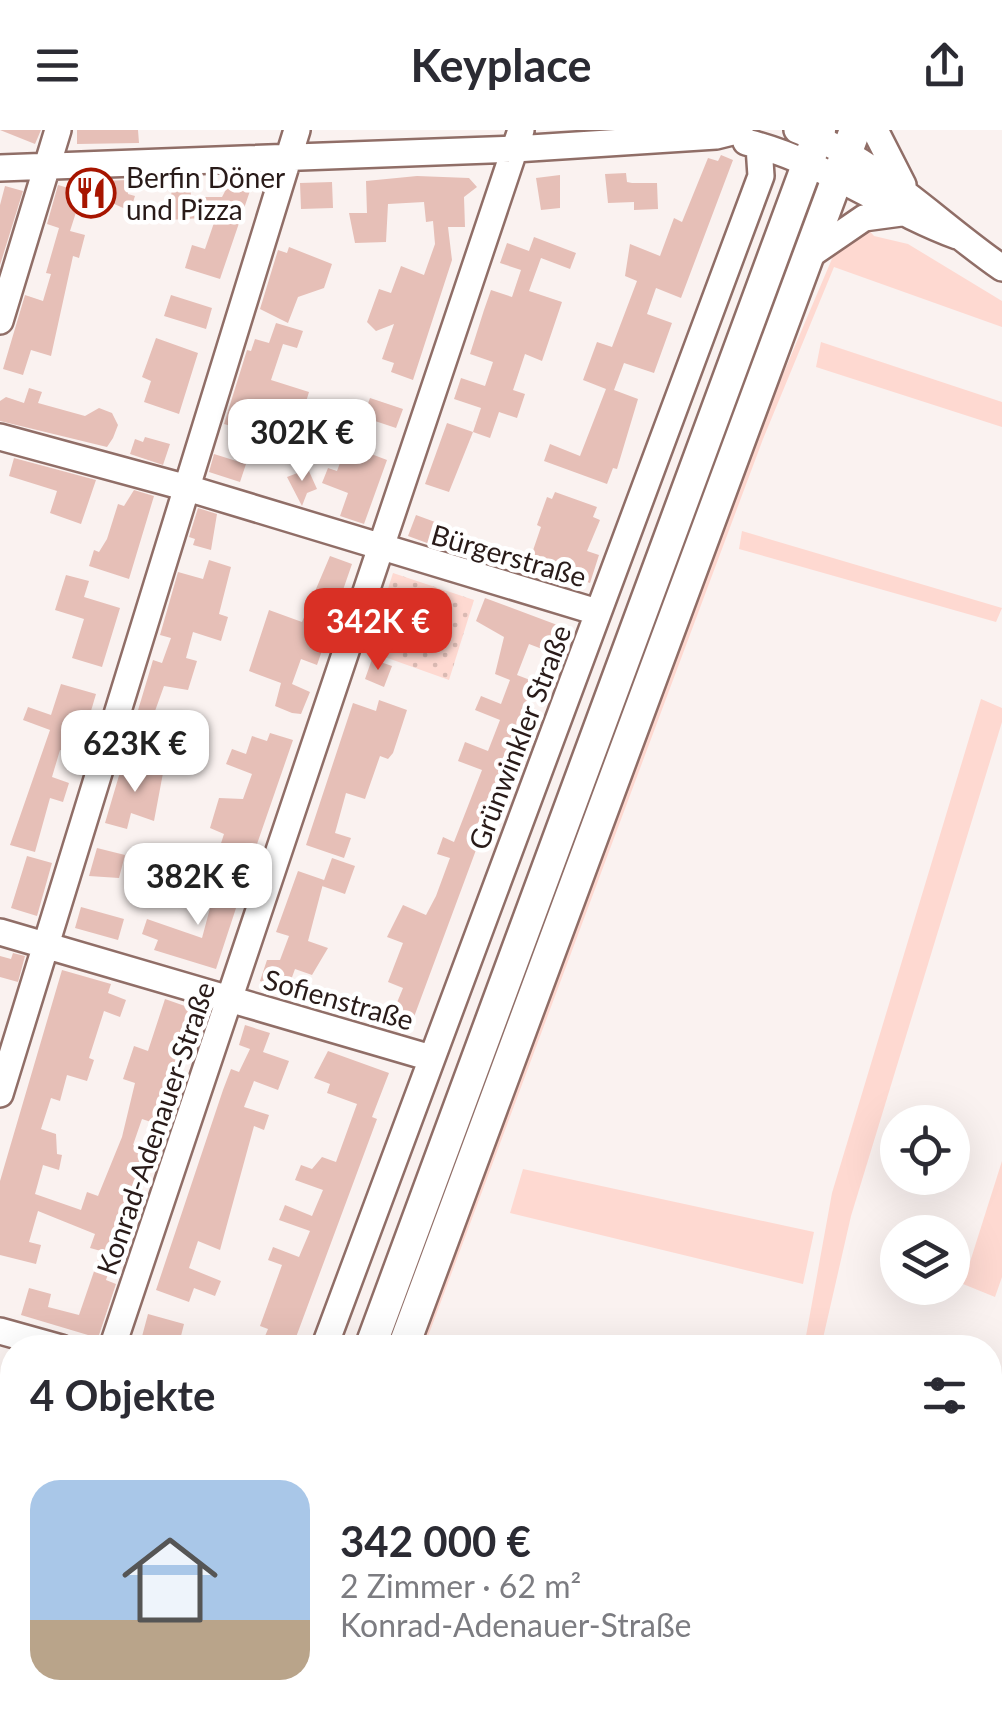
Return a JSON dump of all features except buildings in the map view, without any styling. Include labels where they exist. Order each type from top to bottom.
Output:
[{"type":"main road","points":[[375,1335],[810,140]]},
{"type":"main road","points":[[408,1335],[846,154]]},
{"type":"street","points":[[0,321],[58,130]]},
{"type":"street","points":[[0,1094],[297,130]]},
{"type":"street","points":[[875,130],[903,202]]},
{"type":"street","name":"Grünwinkler Straße","points":[[329,1335],[761,176],[739,137]]},
{"type":"street","points":[[0,168],[288,157],[518,139],[810,140],[846,154],[903,202],[1002,268]]},
{"type":"street","name":"Konrad-Adenauer-Straße","points":[[116,1335],[518,139]]},
{"type":"street","points":[[807,257],[864,218],[903,202]]},
{"type":"street","name":"Bürgerstraße","points":[[0,437],[184,487],[597,612]]},
{"type":"street","name":"Sofienstraße","points":[[0,932],[431,1058]]},
{"type":"shaded area","points":[[866,227],[874,236],[908,244],[1002,301],[1002,327],[834,267],[763,439],[428,1335],[417,1335],[753,445],[834,254]]},
{"type":"shaded area","points":[[821,342],[1002,402],[1002,427],[816,367]]},
{"type":"shaded area","points":[[742,531],[1002,608],[996,622],[739,549]]},
{"type":"shaded area","points":[[393,573],[474,600],[449,680],[368,651]]},
{"type":"shaded area","points":[[981,699],[1002,708],[1002,722],[885,1105],[880,1105],[880,1121],[851,1216],[824,1335],[806,1335],[832,1193]]},
{"type":"shaded area","points":[[1002,1161],[1002,1277],[995,1297],[970,1287],[970,1262]]},
{"type":"shaded area","points":[[523,1169],[814,1232],[803,1284],[510,1213]]},
{"type":"place","name":"Berfin Döner und Pizza","points":[[91,193]]}]
